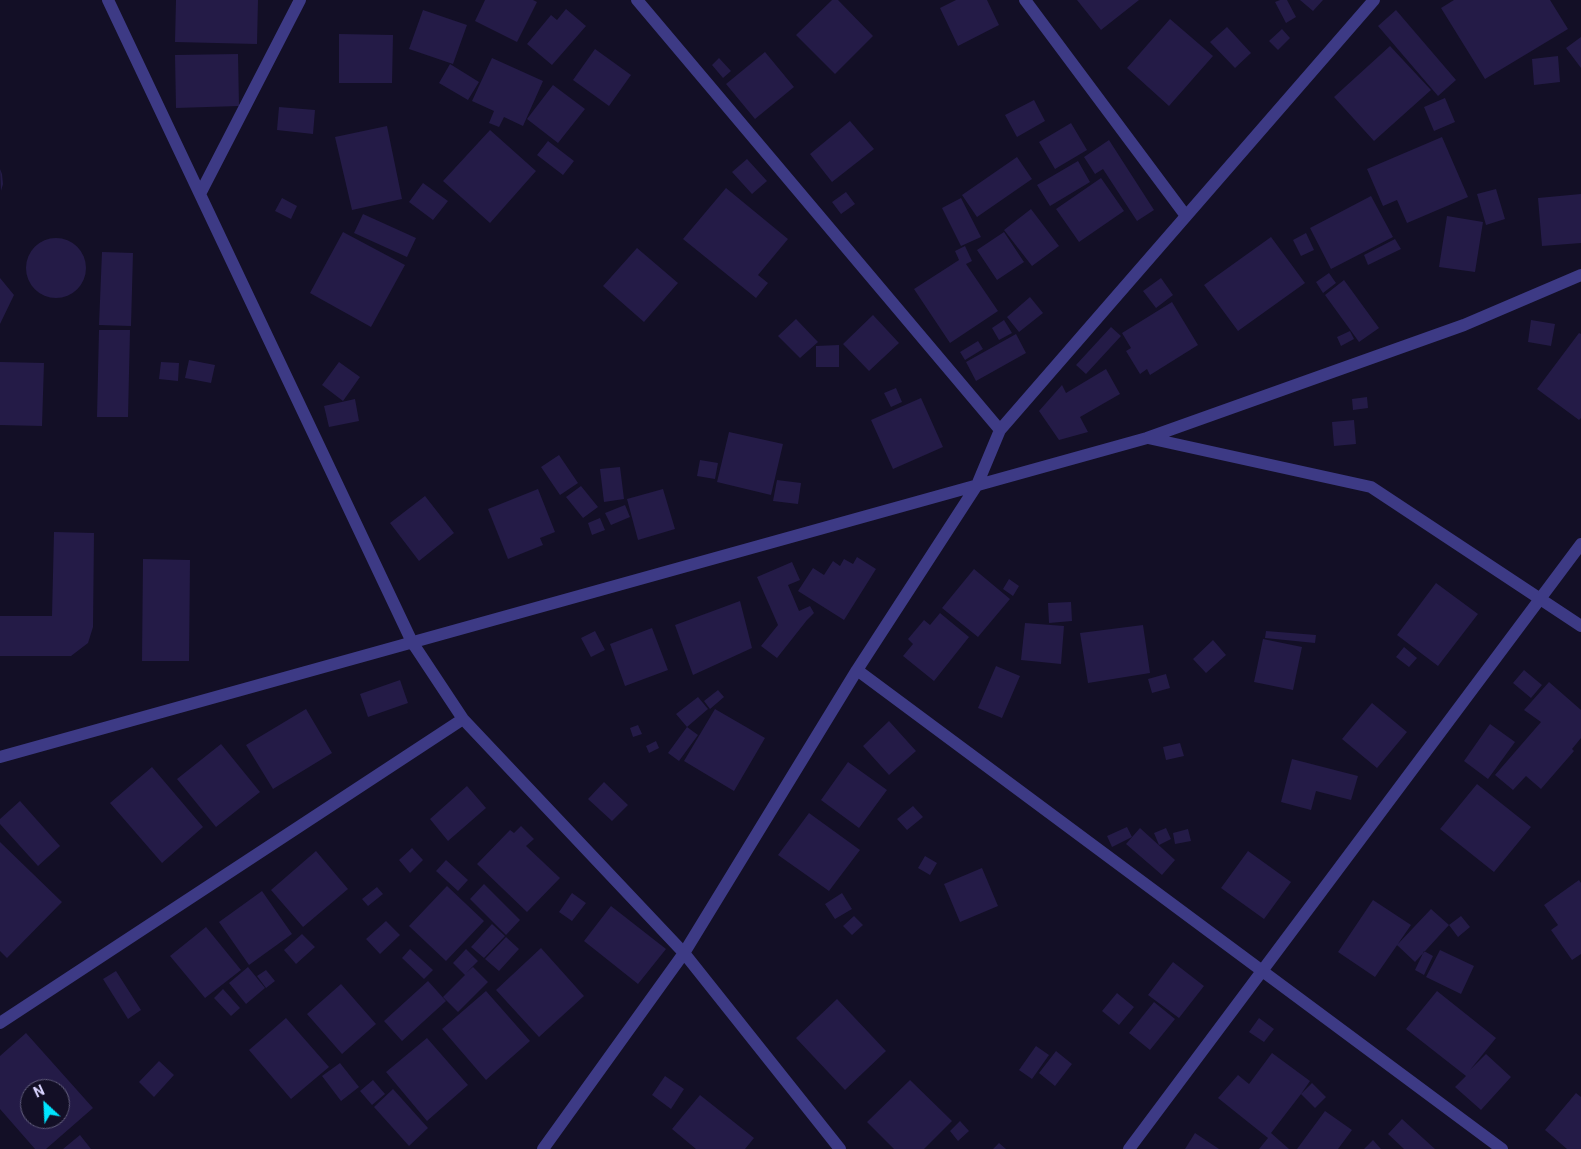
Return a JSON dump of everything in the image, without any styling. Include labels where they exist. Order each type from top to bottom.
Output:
[{"type":"street","points":[[108,0],[412,642],[463,718],[684,953],[840,1149]]},
{"type":"street","points":[[200,194],[300,0]]},
{"type":"street","points":[[637,0],[1000,430]]},
{"type":"street","points":[[1025,0],[1186,216]]},
{"type":"street","points":[[543,1149],[684,953],[857,670],[977,486],[1000,430],[1374,0]]},
{"type":"street","points":[[0,757],[1147,438],[1464,324],[1581,275]]},
{"type":"street","points":[[1147,438],[1371,487],[1581,626]]},
{"type":"street","points":[[1129,1149],[1581,544]]},
{"type":"street","points":[[857,670],[1502,1149]]},
{"type":"street","points":[[0,1023],[463,718]]},
{"type":"building","points":[[176,0],[258,0],[257,44],[175,42]]},
{"type":"building","points":[[485,0],[533,0],[537,2],[517,42],[475,21]]},
{"type":"building","points":[[832,0],[838,0],[873,36],[835,74],[796,35]]},
{"type":"building","points":[[956,0],[987,0],[999,25],[958,46],[940,8]]},
{"type":"building","points":[[1077,0],[1139,0],[1101,30]]},
{"type":"building","points":[[1287,0],[1296,17],[1286,23],[1275,2]]},
{"type":"building","points":[[1300,0],[1323,0],[1313,11]]},
{"type":"building","points":[[1454,0],[1550,0],[1568,29],[1485,79],[1441,8]]},
{"type":"building","points":[[566,9],[586,26],[552,65],[527,44],[551,15],[557,20]]},
{"type":"building","points":[[423,10],[467,25],[453,64],[409,49]]},
{"type":"building","points":[[1396,10],[1456,80],[1438,96],[1378,26]]},
{"type":"building","points":[[1170,19],[1213,56],[1169,106],[1127,68]]},
{"type":"building","points":[[1227,27],[1251,53],[1235,68],[1210,42]]},
{"type":"building","points":[[1282,29],[1290,38],[1278,50],[1269,41]]},
{"type":"building","points":[[339,34],[393,35],[392,83],[339,83]]},
{"type":"building","points":[[1581,37],[1581,68],[1566,48]]},
{"type":"building","points":[[1390,46],[1431,90],[1374,141],[1334,97]]},
{"type":"building","points":[[595,49],[631,75],[609,106],[573,80]]},
{"type":"building","points":[[765,52],[794,87],[755,119],[726,84]]},
{"type":"building","points":[[238,54],[239,106],[176,108],[175,55]]},
{"type":"building","points":[[1558,56],[1560,82],[1534,85],[1532,59]]},
{"type":"building","points":[[492,58],[543,81],[523,126],[504,117],[499,127],[489,123],[494,111],[472,101]]},
{"type":"building","points":[[719,58],[731,71],[723,78],[712,65]]},
{"type":"building","points":[[450,64],[479,82],[468,100],[439,83]]},
{"type":"building","points":[[553,85],[585,109],[558,143],[527,119]]},
{"type":"building","points":[[1445,98],[1455,122],[1434,131],[1424,107]]},
{"type":"building","points":[[1034,100],[1045,121],[1017,137],[1005,115]]},
{"type":"building","points":[[279,107],[315,110],[313,134],[277,130]]},
{"type":"building","points":[[850,121],[874,149],[832,182],[810,154]]},
{"type":"building","points":[[1071,123],[1087,150],[1055,169],[1039,142]]},
{"type":"building","points":[[387,126],[402,199],[352,210],[335,137]]},
{"type":"building","points":[[490,130],[536,171],[490,223],[443,181]]},
{"type":"building","points":[[1442,137],[1468,197],[1407,223],[1397,200],[1383,206],[1367,169]]},
{"type":"building","points":[[1109,140],[1154,210],[1137,221],[1103,169],[1095,174],[1084,157]]},
{"type":"building","points":[[548,141],[574,161],[563,175],[537,155]]},
{"type":"building","points":[[1017,157],[1032,179],[977,217],[962,195]]},
{"type":"building","points":[[747,159],[767,181],[752,194],[732,172]]},
{"type":"building","points":[[1078,161],[1090,182],[1050,206],[1037,185]]},
{"type":"building","points":[[0,169],[3,184],[1,191]]},
{"type":"building","points":[[1101,178],[1124,211],[1079,242],[1056,209]]},
{"type":"building","points":[[423,183],[448,201],[433,220],[409,202]]},
{"type":"building","points":[[726,188],[788,239],[758,275],[768,283],[756,298],[683,239]]},
{"type":"building","points":[[1496,189],[1505,219],[1486,225],[1477,194]]},
{"type":"building","points":[[846,192],[855,204],[841,214],[832,202]]},
{"type":"building","points":[[1581,194],[1581,243],[1542,246],[1538,198]]},
{"type":"building","points":[[1371,196],[1393,237],[1331,269],[1310,228]]},
{"type":"building","points":[[282,198],[297,206],[291,219],[275,211]]},
{"type":"building","points":[[961,198],[981,237],[961,246],[942,208]]},
{"type":"building","points":[[1031,209],[1059,246],[1032,266],[1004,230]]},
{"type":"building","points":[[363,214],[416,238],[407,257],[354,233]]},
{"type":"building","points":[[1447,216],[1483,222],[1475,272],[1439,267]]},
{"type":"building","points":[[343,232],[405,265],[371,327],[310,293]]},
{"type":"building","points":[[1004,232],[1024,262],[997,280],[977,250]]},
{"type":"building","points":[[1306,233],[1314,250],[1301,256],[1293,240]]},
{"type":"building","points":[[1271,237],[1305,283],[1238,331],[1204,285]]},
{"type":"building","points":[[56,238],[73,243],[81,251],[86,268],[81,285],[73,293],[56,298],[39,293],[31,285],[26,268],[31,251],[39,243]]},
{"type":"building","points":[[1395,239],[1401,249],[1368,265],[1364,255]]},
{"type":"building","points":[[965,246],[972,261],[966,264],[998,311],[950,343],[914,289],[959,260],[955,251]]},
{"type":"building","points":[[637,248],[678,283],[644,322],[603,286]]},
{"type":"building","points":[[102,252],[133,253],[131,326],[99,325]]},
{"type":"building","points":[[1329,273],[1336,283],[1323,293],[1316,282]]},
{"type":"building","points":[[0,278],[14,295],[0,324]]},
{"type":"building","points":[[1161,278],[1173,295],[1156,308],[1143,291]]},
{"type":"building","points":[[1344,280],[1379,328],[1359,342],[1325,295]]},
{"type":"building","points":[[1030,297],[1043,313],[1019,332],[1007,317]]},
{"type":"building","points":[[1172,302],[1198,345],[1150,375],[1147,369],[1140,374],[1126,351],[1131,348],[1122,333]]},
{"type":"building","points":[[873,315],[899,343],[869,371],[843,344]]},
{"type":"building","points":[[796,319],[818,342],[800,358],[778,336]]},
{"type":"building","points":[[1004,320],[1012,333],[999,340],[992,328]]},
{"type":"building","points":[[1531,320],[1555,324],[1551,346],[1528,342]]},
{"type":"building","points":[[1111,327],[1121,336],[1086,374],[1076,365]]},
{"type":"building","points":[[99,330],[130,330],[128,417],[97,417]]},
{"type":"building","points":[[1350,331],[1354,339],[1341,346],[1337,337]]},
{"type":"building","points":[[1579,333],[1581,334],[1581,418],[1579,420],[1537,389]]},
{"type":"building","points":[[1016,334],[1026,353],[976,381],[966,362]]},
{"type":"building","points":[[978,341],[983,349],[965,360],[960,352]]},
{"type":"building","points":[[839,345],[839,367],[816,367],[816,346]]},
{"type":"building","points":[[189,360],[215,365],[211,383],[185,378]]},
{"type":"building","points":[[0,362],[44,363],[42,426],[0,425]]},
{"type":"building","points":[[161,362],[179,363],[178,381],[159,379]]},
{"type":"building","points":[[339,362],[360,377],[343,401],[322,385]]},
{"type":"building","points":[[1106,369],[1120,394],[1080,417],[1088,432],[1059,440],[1039,411],[1062,385],[1066,393]]},
{"type":"building","points":[[896,388],[902,402],[891,407],[884,393]]},
{"type":"building","points":[[1367,397],[1368,408],[1353,410],[1352,399]]},
{"type":"building","points":[[921,398],[943,447],[893,469],[871,420]]},
{"type":"building","points":[[355,399],[359,421],[329,427],[324,406]]},
{"type":"building","points":[[1354,420],[1356,444],[1334,446],[1332,422]]},
{"type":"building","points":[[729,432],[783,444],[771,495],[717,482]]},
{"type":"building","points":[[559,455],[578,483],[560,495],[541,467]]},
{"type":"building","points":[[700,460],[718,463],[715,479],[697,476]]},
{"type":"building","points":[[620,467],[624,499],[604,502],[600,469]]},
{"type":"building","points":[[777,480],[801,483],[798,504],[773,501]]},
{"type":"building","points":[[581,486],[598,507],[583,518],[566,497]]},
{"type":"building","points":[[538,489],[555,532],[540,538],[543,545],[508,559],[488,509]]},
{"type":"building","points":[[663,489],[675,529],[638,540],[627,499]]},
{"type":"building","points":[[425,496],[454,533],[419,561],[390,523]]},
{"type":"building","points":[[625,505],[630,517],[611,525],[605,513]]},
{"type":"building","points":[[600,518],[605,530],[592,535],[588,523]]},
{"type":"building","points":[[54,532],[94,533],[93,627],[88,643],[71,656],[0,656],[0,616],[52,616]]},
{"type":"building","points":[[857,557],[876,569],[844,620],[798,591],[813,568],[824,575],[833,561],[840,566],[844,559],[853,564]]},
{"type":"building","points":[[143,559],[190,560],[189,661],[142,661]]},
{"type":"building","points":[[792,562],[800,580],[788,585],[799,611],[810,606],[814,613],[777,658],[761,646],[778,625],[757,577]]},
{"type":"building","points":[[974,569],[1010,599],[978,637],[942,608]]},
{"type":"building","points":[[1009,579],[1019,586],[1013,596],[1003,589]]},
{"type":"building","points":[[1436,583],[1478,614],[1438,666],[1397,635]]},
{"type":"building","points":[[740,601],[752,648],[693,675],[675,625]]},
{"type":"building","points":[[1071,602],[1072,621],[1049,623],[1048,603]]},
{"type":"building","points":[[940,613],[969,637],[934,681],[903,656],[913,644],[908,639],[924,620],[930,625]]},
{"type":"building","points":[[1025,623],[1064,626],[1061,664],[1021,660]]},
{"type":"building","points":[[1143,625],[1150,673],[1088,683],[1080,633]]},
{"type":"building","points":[[652,628],[668,670],[625,686],[610,644]]},
{"type":"building","points":[[595,631],[605,650],[591,657],[581,638]]},
{"type":"building","points":[[1266,631],[1316,635],[1315,643],[1265,638]]},
{"type":"building","points":[[1263,639],[1302,647],[1293,690],[1254,682]]},
{"type":"building","points":[[1213,640],[1226,655],[1206,673],[1193,659]]},
{"type":"building","points":[[1404,647],[1417,658],[1409,667],[1396,657]]},
{"type":"building","points":[[996,666],[1020,676],[1002,718],[978,708]]},
{"type":"building","points":[[1524,670],[1542,685],[1531,698],[1513,683]]},
{"type":"building","points":[[1166,674],[1170,688],[1152,693],[1148,679]]},
{"type":"building","points":[[400,680],[408,703],[368,717],[360,694]]},
{"type":"building","points":[[1549,682],[1581,710],[1581,738],[1572,749],[1574,751],[1541,789],[1526,776],[1513,790],[1495,775],[1541,722],[1524,710]]},
{"type":"building","points":[[718,690],[724,697],[710,709],[704,701]]},
{"type":"building","points":[[698,697],[708,709],[687,727],[676,714]]},
{"type":"building","points":[[1372,703],[1407,732],[1377,768],[1342,739]]},
{"type":"building","points":[[306,709],[332,753],[273,789],[246,745]]},
{"type":"building","points":[[715,709],[765,738],[734,791],[684,761]]},
{"type":"building","points":[[889,721],[916,751],[889,775],[863,746]]},
{"type":"building","points":[[1490,724],[1515,742],[1488,779],[1464,761]]},
{"type":"building","points":[[638,725],[642,734],[633,737],[630,728]]},
{"type":"building","points":[[687,727],[698,735],[679,761],[668,753]]},
{"type":"building","points":[[656,741],[659,748],[649,753],[646,746]]},
{"type":"building","points":[[1180,743],[1184,756],[1166,760],[1163,747]]},
{"type":"building","points":[[221,744],[260,792],[216,827],[177,779]]},
{"type":"building","points":[[1292,759],[1358,776],[1351,800],[1316,791],[1311,810],[1281,802]]},
{"type":"building","points":[[848,762],[887,790],[859,828],[821,800]]},
{"type":"building","points":[[152,767],[203,827],[162,863],[110,803]]},
{"type":"building","points":[[604,782],[628,805],[612,821],[588,799]]},
{"type":"building","points":[[1477,784],[1531,827],[1494,872],[1440,829]]},
{"type":"building","points":[[467,786],[486,808],[448,841],[430,819]]},
{"type":"building","points":[[20,801],[60,846],[38,866],[0,824],[0,819]]},
{"type":"building","points":[[913,806],[923,817],[907,830],[897,819]]},
{"type":"building","points":[[809,813],[860,850],[829,891],[778,855]]},
{"type":"building","points":[[521,826],[534,839],[526,846],[560,878],[527,912],[477,864],[510,830],[514,833]]},
{"type":"building","points":[[1127,827],[1132,837],[1112,847],[1107,836]]},
{"type":"building","points":[[1140,828],[1175,860],[1162,875],[1126,844]]},
{"type":"building","points":[[1166,828],[1171,839],[1159,845],[1154,833]]},
{"type":"building","points":[[1188,829],[1191,841],[1175,844],[1173,833]]},
{"type":"building","points":[[0,842],[62,902],[7,958],[0,951]]},
{"type":"building","points":[[412,848],[423,860],[410,873],[399,860]]},
{"type":"building","points":[[316,851],[348,889],[303,927],[271,890]]},
{"type":"building","points":[[1248,851],[1291,882],[1264,919],[1221,888]]},
{"type":"building","points":[[925,856],[937,863],[930,875],[918,868]]},
{"type":"building","points":[[446,860],[468,880],[458,891],[436,871]]},
{"type":"building","points":[[982,868],[998,906],[960,922],[944,884]]},
{"type":"building","points":[[1579,880],[1581,883],[1581,954],[1572,960],[1551,930],[1558,925],[1544,905]]},
{"type":"building","points":[[484,884],[520,920],[506,935],[470,899]]},
{"type":"building","points":[[447,886],[484,921],[446,961],[409,926]]},
{"type":"building","points":[[377,887],[383,894],[368,906],[362,899]]},
{"type":"building","points":[[262,891],[292,934],[249,965],[219,922]]},
{"type":"building","points":[[572,893],[586,903],[572,921],[559,912]]},
{"type":"building","points":[[842,893],[852,909],[835,919],[825,904]]},
{"type":"building","points":[[1373,900],[1411,925],[1375,977],[1338,952]]},
{"type":"building","points":[[611,906],[666,949],[638,984],[584,941]]},
{"type":"building","points":[[1431,909],[1449,925],[1415,962],[1397,945]]},
{"type":"building","points":[[854,916],[863,925],[852,935],[843,926]]},
{"type":"building","points":[[1461,916],[1470,927],[1458,937],[1449,925]]},
{"type":"building","points":[[386,921],[400,935],[380,954],[366,939]]},
{"type":"building","points":[[492,924],[505,936],[484,958],[471,947]]},
{"type":"building","points":[[206,927],[241,970],[205,998],[170,956]]},
{"type":"building","points":[[302,934],[315,947],[296,964],[284,950]]},
{"type":"building","points":[[506,937],[519,949],[499,971],[485,959]]},
{"type":"building","points":[[541,948],[584,996],[539,1037],[496,990]]},
{"type":"building","points":[[410,949],[433,970],[424,979],[402,958]]},
{"type":"building","points":[[466,949],[478,961],[466,973],[473,967],[488,982],[458,1012],[443,997],[465,975],[453,963]]},
{"type":"building","points":[[1440,950],[1474,966],[1461,994],[1426,977]]},
{"type":"building","points":[[1424,951],[1433,956],[1424,975],[1415,970]]},
{"type":"building","points":[[1173,962],[1204,986],[1179,1018],[1148,995]]},
{"type":"building","points":[[248,967],[265,988],[246,1004],[229,983]]},
{"type":"building","points":[[266,970],[275,981],[266,988],[257,976]]},
{"type":"building","points":[[116,971],[141,1010],[128,1019],[103,979]]},
{"type":"building","points":[[428,981],[446,1001],[402,1041],[384,1021]]},
{"type":"building","points":[[341,984],[376,1024],[342,1054],[307,1014]]},
{"type":"building","points":[[223,989],[240,1008],[231,1016],[214,998]]},
{"type":"building","points":[[486,991],[530,1041],[486,1080],[442,1029]]},
{"type":"building","points":[[1437,991],[1496,1038],[1470,1070],[1486,1054],[1511,1077],[1481,1110],[1455,1087],[1466,1076],[1406,1029]]},
{"type":"building","points":[[1117,993],[1134,1007],[1119,1025],[1102,1011]]},
{"type":"building","points":[[837,999],[886,1051],[845,1090],[796,1038]]},
{"type":"building","points":[[1154,1002],[1175,1019],[1150,1050],[1129,1033]]},
{"type":"building","points":[[286,1018],[329,1067],[291,1099],[249,1050]]},
{"type":"building","points":[[1259,1018],[1274,1029],[1264,1042],[1249,1032]]},
{"type":"building","points":[[26,1033],[67,1079],[20,1079],[20,1129],[69,1129],[46,1149],[35,1149],[0,1109],[0,1056]]},
{"type":"building","points":[[427,1038],[468,1085],[427,1121],[386,1072]]},
{"type":"building","points":[[1036,1046],[1049,1055],[1032,1079],[1019,1070]]},
{"type":"building","points":[[1056,1051],[1072,1064],[1055,1086],[1039,1073]]},
{"type":"building","points":[[1272,1053],[1310,1081],[1271,1133],[1289,1149],[1259,1149],[1268,1138],[1218,1098],[1238,1075],[1249,1084]]},
{"type":"building","points":[[159,1061],[174,1075],[154,1097],[139,1082]]},
{"type":"building","points":[[340,1063],[359,1087],[341,1101],[322,1076]]},
{"type":"building","points":[[665,1076],[684,1089],[671,1109],[652,1095]]},
{"type":"building","points":[[373,1080],[385,1094],[372,1105],[360,1091]]},
{"type":"building","points":[[910,1080],[952,1121],[924,1149],[894,1149],[867,1122]]},
{"type":"building","points":[[70,1082],[93,1108],[70,1128]]},
{"type":"building","points":[[1312,1083],[1326,1097],[1315,1108],[1301,1094]]},
{"type":"building","points":[[393,1089],[428,1128],[409,1146],[374,1107]]},
{"type":"building","points":[[1576,1093],[1581,1097],[1581,1149],[1567,1149],[1545,1130]]},
{"type":"building","points":[[700,1095],[754,1138],[745,1149],[696,1149],[672,1129]]},
{"type":"building","points":[[1325,1111],[1352,1130],[1338,1149],[1297,1149]]},
{"type":"building","points":[[1402,1119],[1435,1149],[1404,1149],[1388,1134]]},
{"type":"building","points":[[960,1121],[969,1131],[958,1141],[950,1131]]},
{"type":"building","points":[[1195,1133],[1219,1149],[1185,1149]]},
{"type":"building","points":[[80,1135],[91,1149],[63,1149]]},
{"type":"building","points":[[1373,1140],[1381,1149],[1364,1149]]},
{"type":"building","points":[[999,1143],[1006,1149],[993,1149]]}]
